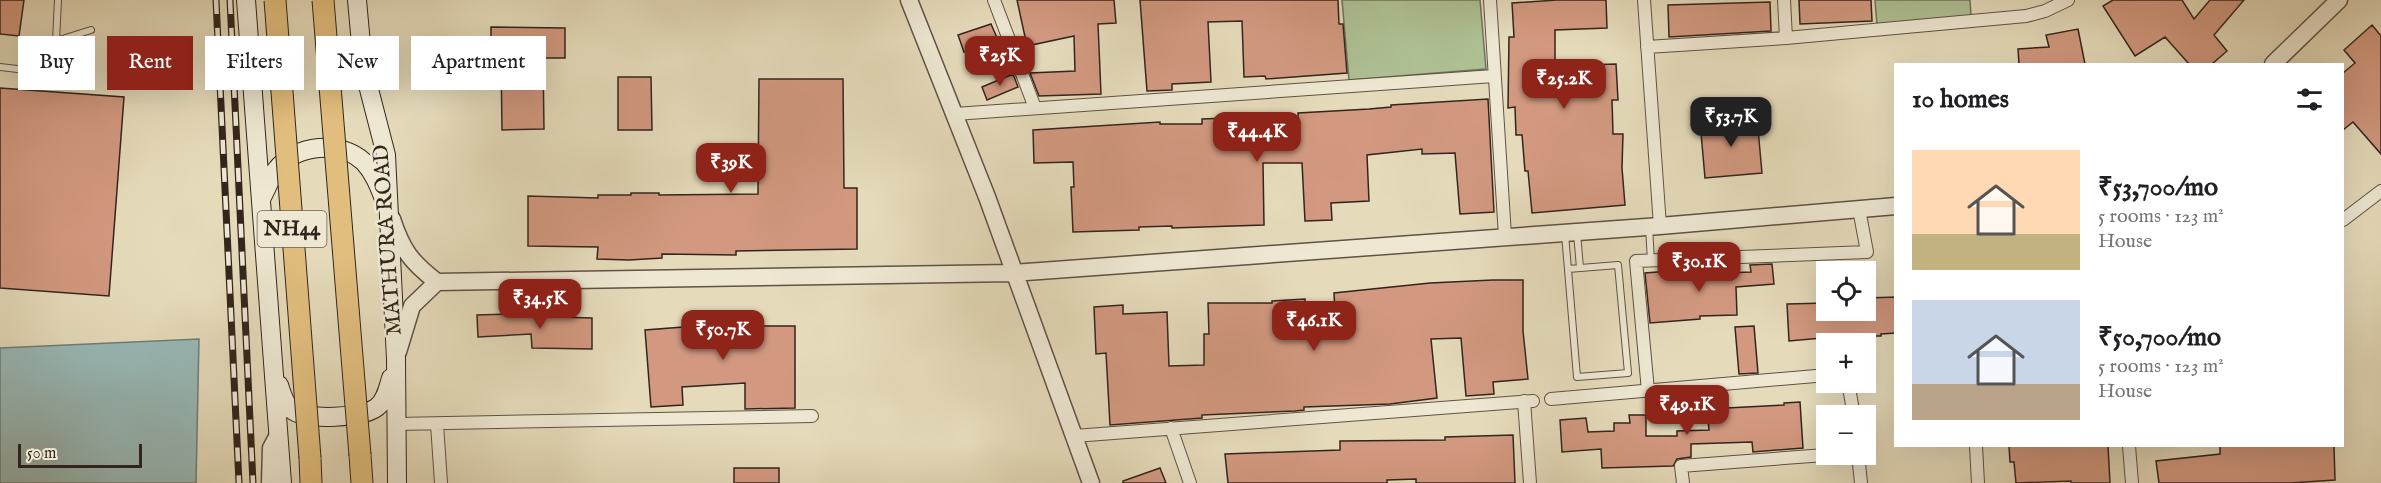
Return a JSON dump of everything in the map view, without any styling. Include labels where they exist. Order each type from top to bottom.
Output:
[{"type":"highway","name":"NH44","points":[[275,0],[311,483]]},
{"type":"highway","name":"MATHURA ROAD","points":[[323,0],[362,483]]},
{"type":"main road","points":[[246,0],[282,483]]},
{"type":"main road","name":"MATHURA ROAD","points":[[357,0],[363,66],[386,155],[396,359],[398,482]]},
{"type":"main road","points":[[261,201],[277,169],[298,154],[322,147],[353,153],[364,163],[374,174],[389,210]]},
{"type":"main road","points":[[273,370],[284,400],[290,409],[308,415],[336,416],[366,413],[378,407],[386,397],[396,359]]},
{"type":"street","points":[[909,0],[955,114],[1091,483]]},
{"type":"street","points":[[994,0],[1035,108]]},
{"type":"street","points":[[1490,0],[1505,236]]},
{"type":"street","points":[[1644,0],[1654,226]]},
{"type":"street","points":[[1784,0],[1786,38]]},
{"type":"street","points":[[1647,47],[1786,38],[2026,16],[2045,11],[2068,0]]},
{"type":"street","points":[[2274,63],[2339,0]]},
{"type":"street","points":[[955,114],[1494,76]]},
{"type":"street","points":[[2344,219],[2381,191]]},
{"type":"street","points":[[389,210],[405,251],[415,265],[437,282],[1012,273],[1894,206]]},
{"type":"street","points":[[1648,391],[1636,261],[1867,252],[1859,209]]},
{"type":"street","points":[[396,359],[412,306],[437,282]]},
{"type":"street","points":[[1551,399],[1816,376]]},
{"type":"street","points":[[1074,436],[1528,401],[1530,483]]},
{"type":"street","points":[[396,424],[812,416]]},
{"type":"street","points":[[437,424],[441,483]]},
{"type":"street","points":[[1171,428],[1190,483]]},
{"type":"street","points":[[270,483],[271,448],[278,435]]},
{"type":"street","points":[[1976,447],[1978,483]]},
{"type":"street","points":[[2129,447],[2132,483]]},
{"type":"street","points":[[1683,483],[1681,466],[1816,456]]},
{"type":"street","points":[[1860,465],[1862,483]]},
{"type":"lane","points":[[56,36],[58,0]]},
{"type":"lane","points":[[72,36],[91,30]]},
{"type":"lane","points":[[0,67],[18,69]]},
{"type":"lane","points":[[1651,261],[1654,226]]},
{"type":"lane","points":[[1571,232],[1580,268]]},
{"type":"lane","points":[[1568,269],[1618,264],[1628,372],[1577,377],[1568,269],[1571,232]]},
{"type":"green space","points":[[1342,0],[1480,0],[1486,69],[1349,80]]},
{"type":"green space","points":[[1875,0],[1970,0],[1971,16],[1877,25]]},
{"type":"water","points":[[199,339],[196,483],[0,483],[0,348]]},
{"type":"building","points":[[0,0],[24,0],[19,36],[0,34]]},
{"type":"building","points":[[1017,0],[1114,0],[1116,23],[1098,24],[1101,94],[1039,96],[1030,73],[1075,71],[1074,36],[1027,46]]},
{"type":"building","points":[[1140,0],[1338,0],[1339,24],[1343,24],[1347,73],[1266,79],[1265,76],[1244,77],[1242,21],[1208,22],[1211,82],[1172,84],[1172,90],[1147,91]]},
{"type":"building","points":[[1606,0],[1607,28],[1555,30],[1555,66],[1616,64],[1618,100],[1612,100],[1613,134],[1623,134],[1622,168],[1625,205],[1532,213],[1522,135],[1516,135],[1515,107],[1508,108],[1509,37],[1514,37],[1512,3]]},
{"type":"building","points":[[1799,0],[1871,0],[1872,21],[1800,24]]},
{"type":"building","points":[[2113,0],[2182,0],[2194,19],[2210,0],[2244,0],[2214,35],[2227,51],[2213,63],[2188,63],[2165,37],[2135,56],[2103,6]]},
{"type":"building","points":[[1770,2],[1771,31],[1669,37],[1668,5]]},
{"type":"building","points":[[991,24],[998,40],[964,52],[958,35]]},
{"type":"building","points":[[2372,25],[2381,36],[2381,154],[2353,122],[2344,129],[2344,72],[2355,63],[2344,50]]},
{"type":"building","points":[[491,27],[565,28],[565,58],[546,58],[546,36],[491,36]]},
{"type":"building","points":[[2078,29],[2085,63],[2019,63],[2018,49],[2049,47],[2046,35]]},
{"type":"building","points":[[1013,74],[1018,87],[987,100],[982,87]]},
{"type":"building","points":[[618,77],[651,77],[652,130],[618,130]]},
{"type":"building","points":[[759,79],[843,79],[844,188],[857,188],[857,249],[736,251],[736,255],[662,254],[662,258],[629,260],[597,259],[598,247],[528,246],[528,196],[598,198],[598,195],[631,195],[631,193],[758,194]]},
{"type":"building","points":[[0,88],[124,97],[109,296],[0,288]]},
{"type":"building","points":[[501,90],[543,90],[544,129],[502,130]]},
{"type":"building","points":[[1488,99],[1494,212],[1460,214],[1455,153],[1422,154],[1422,149],[1367,155],[1369,201],[1331,203],[1332,220],[1305,221],[1302,163],[1263,163],[1264,225],[1139,227],[1139,230],[1073,232],[1071,187],[1074,187],[1073,162],[1034,163],[1033,130],[1160,122],[1160,124],[1202,124],[1202,119],[1256,117],[1256,119],[1298,119],[1298,113]]},
{"type":"building","points":[[1757,118],[1762,173],[1705,178],[1700,122]]},
{"type":"building","points":[[1772,264],[1774,284],[1736,287],[1737,315],[1700,316],[1700,319],[1650,323],[1645,273],[1696,269],[1696,274],[1751,272],[1750,265]]},
{"type":"building","points":[[1523,280],[1523,331],[1528,379],[1493,382],[1494,394],[1466,396],[1461,338],[1431,339],[1437,398],[1390,404],[1304,407],[1304,410],[1295,411],[1202,415],[1202,418],[1110,425],[1106,353],[1096,354],[1094,307],[1123,305],[1123,314],[1167,312],[1169,366],[1204,365],[1204,334],[1209,334],[1208,303],[1272,303],[1272,301],[1305,299],[1305,312],[1335,311],[1334,293],[1430,283]]},
{"type":"building","points":[[1894,297],[1894,333],[1876,336],[1876,333],[1816,333],[1816,339],[1789,341],[1787,304],[1816,303],[1816,321],[1876,321],[1876,298]]},
{"type":"building","points":[[510,314],[510,316],[561,315],[561,317],[592,318],[592,349],[532,348],[531,334],[478,337],[477,315]]},
{"type":"building","points":[[740,315],[740,326],[795,326],[795,408],[745,409],[745,383],[682,387],[683,405],[651,407],[645,330],[696,326],[695,317]]},
{"type":"building","points":[[1754,326],[1758,373],[1739,374],[1735,327]]},
{"type":"building","points":[[1800,402],[1803,448],[1753,452],[1752,442],[1691,444],[1691,457],[1677,459],[1673,466],[1602,468],[1601,449],[1562,452],[1560,420],[1586,418],[1588,432],[1614,431],[1614,423],[1630,423],[1629,415],[1646,415],[1646,436],[1677,436],[1677,431],[1709,430],[1707,409]]},
{"type":"building","points":[[1513,435],[1515,483],[1416,483],[1416,479],[1387,480],[1387,483],[1228,483],[1225,454],[1340,450],[1340,441],[1445,440],[1445,437]]},
{"type":"building","points":[[2009,447],[2108,447],[2110,483],[2071,483],[2071,481],[2016,483],[2014,462],[2010,462]]},
{"type":"building","points":[[2220,447],[2334,447],[2335,480],[2290,483],[2159,483],[2156,461],[2220,454]]},
{"type":"building","points":[[734,468],[779,468],[779,483],[734,483]]},
{"type":"building","points":[[1160,468],[1166,483],[1123,483],[1123,481]]},
{"type":"railway","points":[[216,0],[239,483]]},
{"type":"railway","points":[[230,0],[253,483]]}]
